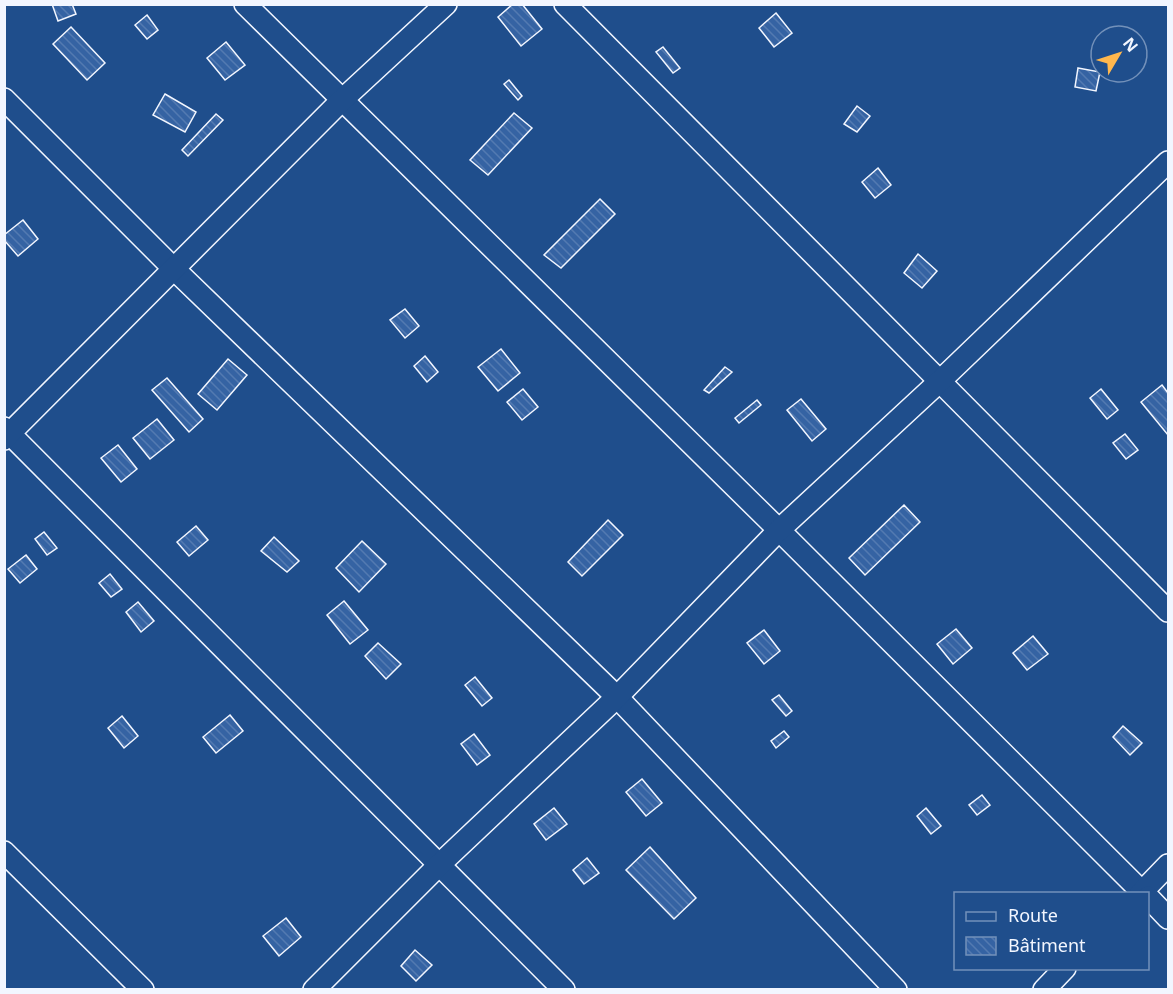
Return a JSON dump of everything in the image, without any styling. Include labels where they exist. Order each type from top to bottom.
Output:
[{"type":"street","points":[[245,4],[779,530],[1141,892]]},
{"type":"street","points":[[446,4],[342,100],[6,433],[564,990]]},
{"type":"street","points":[[565,4],[1168,610]]},
{"type":"street","points":[[4,99],[174,269],[617,697],[896,990]]},
{"type":"street","points":[[314,990],[440,864],[617,697],[779,530],[940,381],[1168,162]]},
{"type":"street","points":[[4,852],[143,990]]},
{"type":"street","points":[[1145,892],[1168,865]]},
{"type":"street","points":[[1149,900],[1168,918]]},
{"type":"street","points":[[1044,990],[1064,970]]},
{"type":"building","points":[[52,4],[72,4],[76,14],[58,21]]},
{"type":"building","points":[[513,4],[522,4],[542,29],[521,46],[498,17]]},
{"type":"building","points":[[776,13],[792,33],[774,47],[759,28]]},
{"type":"building","points":[[147,15],[158,30],[147,39],[135,25]]},
{"type":"building","points":[[71,27],[105,63],[87,80],[53,44]]},
{"type":"building","points":[[226,42],[245,65],[225,80],[207,58]]},
{"type":"building","points":[[663,47],[680,68],[673,73],[656,52]]},
{"type":"building","points":[[1078,68],[1089,70],[1089,84],[1097,84],[1096,91],[1075,87]]},
{"type":"building","points":[[509,80],[522,96],[518,100],[504,84]]},
{"type":"building","points":[[165,94],[196,112],[185,132],[153,115]]},
{"type":"building","points":[[857,106],[870,116],[857,132],[844,124]]},
{"type":"building","points":[[514,113],[532,128],[488,175],[470,160]]},
{"type":"building","points":[[216,114],[223,120],[188,156],[182,150]]},
{"type":"building","points":[[878,168],[891,185],[875,198],[862,182]]},
{"type":"building","points":[[600,199],[615,214],[561,268],[544,255]]},
{"type":"building","points":[[23,220],[38,239],[18,256],[4,240],[4,235]]},
{"type":"building","points":[[918,254],[937,271],[922,288],[904,273]]},
{"type":"building","points":[[405,309],[419,326],[405,338],[390,320]]},
{"type":"building","points":[[501,349],[520,373],[498,391],[478,367]]},
{"type":"building","points":[[425,356],[438,372],[427,382],[414,366]]},
{"type":"building","points":[[228,359],[247,375],[217,410],[198,394]]},
{"type":"building","points":[[725,367],[732,372],[709,393],[704,390]]},
{"type":"building","points":[[167,378],[203,419],[189,432],[152,390]]},
{"type":"building","points":[[1162,385],[1168,393],[1168,435],[1141,402]]},
{"type":"building","points":[[523,389],[538,407],[522,420],[507,402]]},
{"type":"building","points":[[1101,389],[1118,410],[1107,419],[1090,398]]},
{"type":"building","points":[[801,399],[826,429],[812,441],[787,410]]},
{"type":"building","points":[[757,400],[761,405],[739,423],[735,418]]},
{"type":"building","points":[[157,419],[174,440],[150,459],[133,438]]},
{"type":"building","points":[[1125,434],[1138,450],[1126,459],[1113,443]]},
{"type":"building","points":[[118,445],[137,469],[121,482],[101,458]]},
{"type":"building","points":[[904,505],[920,522],[865,575],[849,558]]},
{"type":"building","points":[[608,520],[623,535],[582,576],[568,562]]},
{"type":"building","points":[[196,526],[208,540],[189,556],[177,542]]},
{"type":"building","points":[[44,532],[57,548],[47,555],[35,539]]},
{"type":"building","points":[[274,537],[299,561],[287,572],[261,551]]},
{"type":"building","points":[[362,541],[386,564],[359,592],[336,568]]},
{"type":"building","points":[[26,555],[37,569],[20,583],[8,569]]},
{"type":"building","points":[[110,574],[122,589],[111,597],[99,583]]},
{"type":"building","points":[[344,601],[368,630],[350,644],[327,615]]},
{"type":"building","points":[[138,602],[154,621],[141,632],[126,612]]},
{"type":"building","points":[[956,629],[972,648],[953,664],[937,644]]},
{"type":"building","points":[[764,630],[780,651],[764,664],[747,643]]},
{"type":"building","points":[[1033,636],[1048,654],[1027,670],[1013,653]]},
{"type":"building","points":[[378,643],[401,664],[386,679],[365,656]]},
{"type":"building","points":[[475,677],[492,698],[482,706],[465,685]]},
{"type":"building","points":[[779,695],[792,711],[786,716],[772,700]]},
{"type":"building","points":[[230,715],[243,731],[216,753],[203,737]]},
{"type":"building","points":[[122,716],[138,736],[124,748],[108,728]]},
{"type":"building","points":[[1123,726],[1142,743],[1130,755],[1113,737]]},
{"type":"building","points":[[784,731],[789,737],[776,748],[771,741]]},
{"type":"building","points":[[474,734],[490,755],[477,765],[461,744]]},
{"type":"building","points":[[642,779],[662,803],[646,816],[626,792]]},
{"type":"building","points":[[982,795],[990,805],[977,815],[969,805]]},
{"type":"building","points":[[554,808],[567,824],[546,840],[534,824]]},
{"type":"building","points":[[926,808],[941,826],[931,834],[917,816]]},
{"type":"building","points":[[650,847],[696,898],[674,919],[626,870]]},
{"type":"building","points":[[587,858],[599,873],[584,884],[573,870]]},
{"type":"building","points":[[286,918],[301,937],[279,956],[263,936]]},
{"type":"building","points":[[415,950],[432,965],[416,981],[401,966]]}]
